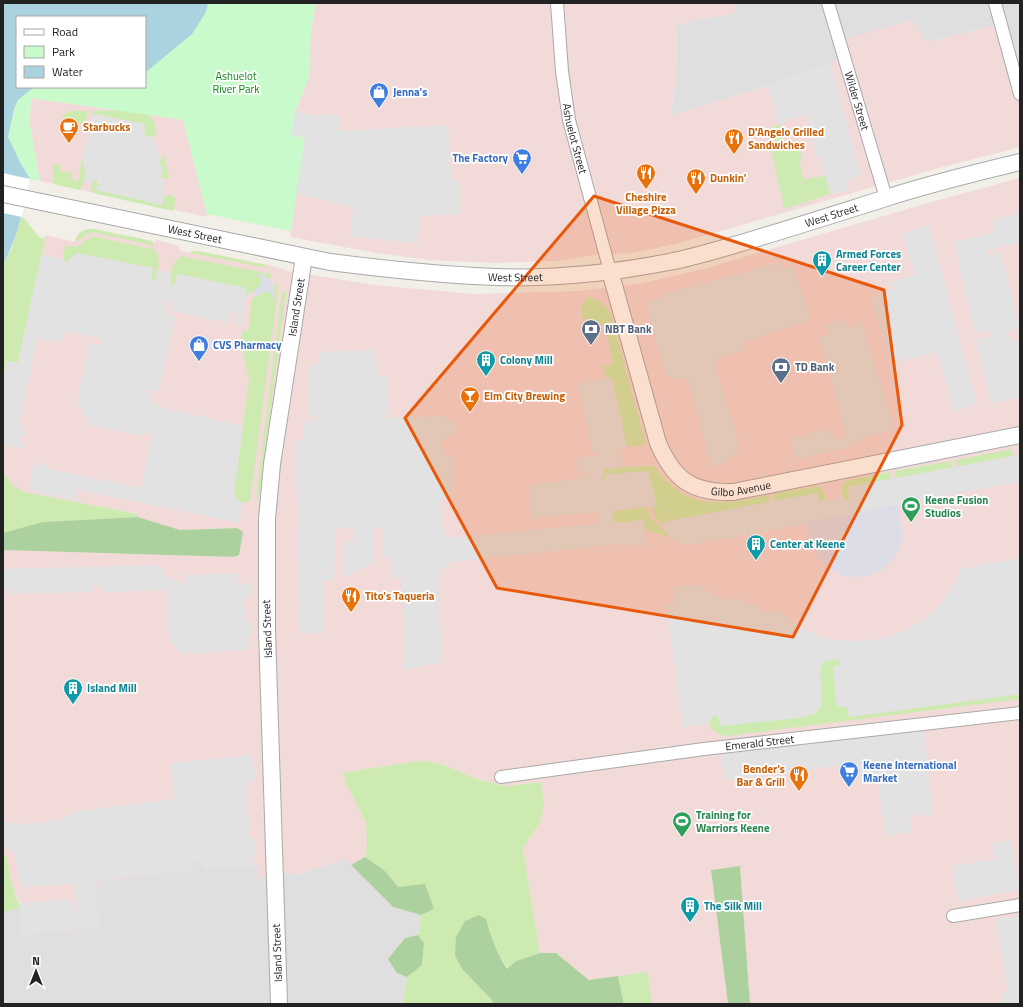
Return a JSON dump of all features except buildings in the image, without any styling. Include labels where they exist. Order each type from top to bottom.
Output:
[{"type":"street","name":"Ashuelot Street","points":[[557,3],[562,71],[569,120],[610,271]]},
{"type":"street","name":"Wilder Street","points":[[828,3],[886,198]]},
{"type":"street","points":[[995,3],[1020,94]]},
{"type":"street","name":"West Street","points":[[3,194],[330,262],[378,268],[483,276],[540,277],[610,271],[670,262],[705,254],[782,232],[886,198],[1020,162]]},
{"type":"street","name":"Island Street","points":[[279,1004],[267,632],[267,519],[272,464],[304,257]]},
{"type":"street","name":"Gilbo Avenue","points":[[610,271],[658,443],[671,468],[680,478],[694,486],[718,493],[733,492],[1020,436]]},
{"type":"street","name":"Emerald Street","points":[[501,777],[704,749],[1020,713]]},
{"type":"street","points":[[953,916],[1020,905]]},
{"type":"highlighted area","points":[[594,196],[884,290],[902,425],[793,637],[497,588],[405,418]]},
{"type":"shaded area","points":[[316,3],[734,3],[737,13],[677,24],[676,77],[671,116],[767,86],[838,60],[835,45],[853,37],[912,20],[926,42],[994,26],[1008,75],[1020,71],[1020,147],[939,168],[679,243],[633,253],[594,255],[556,261],[495,263],[430,260],[376,253],[290,237],[305,138],[295,112],[309,77],[311,29]]},
{"type":"shaded area","points":[[734,3],[1020,3],[1020,71],[1008,76],[994,26],[926,42],[835,46],[838,60],[767,86],[671,116],[676,77],[677,24],[736,13]]},
{"type":"shaded area","points":[[830,63],[861,175],[847,181],[847,190],[830,194],[820,158],[816,157],[812,139],[815,139],[808,116],[786,119],[786,123],[779,124],[767,86]]},
{"type":"shaded area","points":[[31,98],[183,120],[207,217],[40,181],[30,127]]},
{"type":"shaded area","points":[[295,112],[317,116],[339,114],[340,131],[448,125],[451,180],[459,181],[460,214],[420,216],[417,244],[350,236],[353,207],[296,194],[305,138],[291,135]]},
{"type":"shaded area","points":[[92,114],[145,124],[145,136],[153,137],[161,158],[159,165],[163,167],[161,178],[165,179],[162,205],[96,190],[98,183],[96,180],[92,183],[83,182],[86,174],[82,159]]},
{"type":"shaded area","points":[[1020,178],[1020,1004],[750,1004],[740,866],[711,870],[728,1004],[652,1004],[648,972],[589,980],[556,953],[540,953],[523,848],[539,824],[541,782],[505,786],[477,779],[439,763],[417,761],[344,773],[346,783],[366,823],[367,842],[365,857],[351,865],[346,859],[298,874],[284,874],[258,878],[257,865],[205,869],[203,858],[194,859],[192,870],[99,881],[94,894],[99,923],[95,928],[23,935],[19,903],[11,881],[7,858],[3,855],[3,550],[234,557],[237,528],[180,530],[138,517],[138,514],[24,492],[11,485],[3,471],[3,380],[18,363],[45,235],[75,242],[79,233],[87,229],[93,229],[152,241],[154,243],[156,240],[179,246],[180,251],[190,253],[198,251],[269,265],[288,271],[374,285],[474,294],[580,291],[643,283],[707,268],[935,201]]},
{"type":"shaded area","points":[[1020,213],[1020,242],[987,250],[986,252],[989,255],[1001,252],[1019,328],[1011,330],[1008,332],[1008,335],[1010,339],[1020,339],[1020,397],[991,404],[976,339],[987,337],[989,336],[989,333],[988,331],[975,333],[954,242],[993,233],[995,230],[993,220]]},
{"type":"shaded area","points":[[929,225],[977,405],[954,411],[937,352],[891,364],[870,297],[894,290],[891,282],[915,274],[902,234]]},
{"type":"shaded area","points":[[76,253],[153,268],[151,278],[153,281],[156,279],[158,270],[172,273],[170,282],[172,286],[176,283],[177,274],[246,288],[245,293],[247,295],[242,326],[235,324],[237,314],[234,312],[232,313],[230,323],[170,311],[172,301],[167,301],[165,313],[175,316],[159,391],[151,390],[149,393],[151,401],[159,407],[243,426],[234,492],[236,499],[243,503],[239,523],[77,490],[74,500],[29,490],[34,460],[39,467],[46,464],[49,469],[141,488],[152,434],[146,432],[144,436],[91,426],[77,403],[89,344],[99,346],[102,339],[66,331],[63,342],[37,338],[20,422],[26,435],[20,438],[27,449],[3,444],[3,380],[7,361],[18,363],[41,255],[63,259],[66,262],[69,261]]},
{"type":"shaded area","points":[[780,262],[783,269],[794,266],[811,320],[744,342],[746,349],[714,361],[740,448],[726,464],[711,467],[688,379],[684,377],[674,380],[667,375],[646,303],[669,293]]},
{"type":"shaded area","points":[[257,275],[267,277],[273,284],[274,299],[272,299],[272,295],[269,292],[263,292],[257,296],[253,291],[259,287],[262,281],[262,279]]},
{"type":"shaded area","points":[[844,318],[848,328],[862,323],[895,430],[862,438],[845,449],[796,459],[791,439],[829,428],[833,439],[840,439],[846,436],[819,337],[828,334],[825,324]]},
{"type":"shaded area","points":[[376,350],[377,377],[388,377],[389,415],[379,415],[379,418],[446,416],[459,430],[444,440],[442,444],[443,454],[453,455],[454,497],[440,500],[444,534],[448,538],[598,523],[598,513],[594,512],[531,518],[529,486],[585,477],[586,472],[578,471],[577,458],[601,455],[602,453],[592,452],[578,384],[611,377],[627,447],[616,450],[617,453],[621,454],[622,468],[603,469],[603,479],[605,480],[606,474],[648,471],[657,506],[615,510],[612,513],[613,521],[615,523],[644,520],[647,546],[620,544],[451,562],[439,573],[438,580],[442,662],[404,670],[402,582],[397,577],[392,577],[392,557],[383,557],[382,528],[373,528],[374,563],[344,577],[343,544],[354,539],[355,530],[352,528],[337,528],[335,530],[334,580],[323,580],[323,633],[299,634],[298,519],[294,441],[303,439],[305,420],[319,420],[320,418],[309,417],[309,364],[319,363],[319,352]]},
{"type":"shaded area","points":[[1020,455],[1020,482],[916,501],[916,504],[897,507],[897,505],[807,522],[807,524],[686,546],[668,537],[663,522],[817,493],[819,501],[843,497],[846,501],[850,499],[848,487]]},
{"type":"shaded area","points":[[897,505],[904,540],[902,540],[895,556],[883,569],[867,576],[850,577],[841,575],[824,564],[817,556],[809,536],[807,522]]},
{"type":"shaded area","points":[[1020,558],[1020,694],[849,717],[847,707],[837,707],[833,667],[840,666],[840,663],[839,660],[832,659],[823,662],[820,669],[822,699],[821,705],[816,713],[800,718],[720,726],[718,715],[712,717],[709,724],[683,727],[666,604],[675,602],[674,594],[677,586],[696,585],[727,600],[739,598],[767,612],[778,610],[805,630],[819,636],[834,640],[865,641],[893,636],[922,621],[950,592],[961,569]]},
{"type":"shaded area","points":[[160,565],[164,575],[182,583],[185,582],[184,575],[237,573],[237,583],[251,584],[251,598],[245,598],[244,600],[246,620],[251,623],[252,635],[248,636],[249,650],[181,654],[169,639],[167,595],[163,590],[104,592],[103,586],[92,587],[92,592],[10,594],[5,588],[3,588],[3,569]]},
{"type":"shaded area","points":[[923,725],[933,814],[910,816],[911,832],[885,836],[878,780],[861,782],[859,763],[724,780],[720,748]]},
{"type":"shaded area","points":[[251,755],[251,766],[255,767],[256,781],[249,781],[246,785],[250,836],[252,839],[255,839],[256,855],[253,857],[253,865],[205,869],[203,858],[193,860],[192,870],[99,880],[97,882],[94,894],[99,923],[97,927],[23,935],[19,903],[71,899],[72,910],[76,910],[74,884],[21,887],[14,853],[3,846],[3,822],[28,824],[64,819],[71,812],[173,799],[175,797],[170,763]]},
{"type":"shaded area","points":[[1011,840],[1020,890],[958,901],[952,866],[995,859],[993,843]]},
{"type":"shaded area","points":[[203,858],[204,868],[258,865],[259,878],[284,874],[298,874],[346,859],[393,907],[421,915],[418,935],[405,938],[397,973],[407,977],[402,1004],[3,1004],[3,912],[20,908],[23,935],[94,896],[97,882],[99,880],[191,870],[193,869],[193,860]]},
{"type":"shaded area","points":[[1020,916],[1020,1004],[1000,1004],[1004,998],[999,994],[1008,993],[996,919]]},
{"type":"green space","name":"Ashuelot River Park","points":[[208,3],[316,3],[311,29],[309,77],[295,112],[291,135],[305,138],[291,231],[207,214],[183,120],[31,98],[30,127],[40,181],[30,179],[8,137],[14,109],[18,100],[33,88],[146,88],[146,72],[192,34],[205,12]]},
{"type":"green space","points":[[137,110],[148,114],[151,117],[156,128],[155,136],[149,138],[145,136],[144,124],[91,113],[94,111]]},
{"type":"green space","points":[[88,111],[85,124],[62,119],[66,113],[69,112]]},
{"type":"green space","points":[[779,124],[785,144],[798,143],[802,161],[799,162],[803,179],[825,176],[830,194],[784,209],[767,130]]},
{"type":"green space","points":[[162,155],[164,157],[169,177],[167,179],[161,178],[159,166]]},
{"type":"green space","points":[[82,159],[86,174],[80,190],[53,184],[53,164],[61,165],[60,170],[62,170],[62,173],[65,171],[72,172],[71,179],[78,181]]},
{"type":"green space","points":[[96,180],[98,180],[97,190],[162,205],[165,195],[172,195],[176,199],[173,211],[93,193],[91,192],[92,187]]},
{"type":"green space","points":[[21,217],[24,218],[39,237],[45,239],[18,363],[7,361],[3,380],[3,264],[11,250]]},
{"type":"green space","points":[[87,229],[152,241],[155,246],[92,232],[76,242],[79,234]]},
{"type":"green space","points":[[93,236],[156,250],[159,263],[155,280],[151,280],[153,268],[76,253],[69,261],[63,261],[65,245],[76,247]]},
{"type":"green space","points":[[193,251],[266,265],[266,268],[190,253]]},
{"type":"green space","points":[[181,256],[270,274],[271,279],[257,276],[262,279],[260,285],[257,289],[247,295],[245,293],[246,288],[178,274],[176,283],[173,286],[171,285],[172,269],[178,258]]},
{"type":"green space","points":[[273,284],[278,285],[278,290],[250,501],[243,503],[236,499],[234,492],[249,380],[242,347],[242,331],[248,331],[252,299],[265,291],[275,296]]},
{"type":"green space","points":[[282,291],[286,292],[260,491],[259,496],[256,498]]},
{"type":"green space","points":[[588,296],[602,303],[611,315],[646,445],[627,447],[612,378],[606,378],[604,369],[601,367],[613,364],[606,328],[601,323],[582,318],[581,306]]},
{"type":"green space","points":[[1012,449],[1013,456],[957,467],[956,460]]},
{"type":"green space","points":[[951,461],[952,468],[896,478],[894,471]]},
{"type":"green space","points":[[654,466],[667,481],[680,491],[693,498],[706,502],[735,501],[769,495],[770,502],[664,522],[664,526],[656,518],[651,506],[657,506],[606,474],[605,480],[603,480],[603,469]]},
{"type":"green space","points":[[3,471],[11,484],[24,492],[138,514],[138,517],[42,522],[3,533]]},
{"type":"green space","points":[[890,472],[891,479],[848,487],[850,499],[844,500],[841,488],[845,481]]},
{"type":"green space","points":[[818,486],[823,490],[825,500],[819,501],[817,493],[774,501],[773,494]]},
{"type":"green space","points":[[647,507],[651,517],[668,537],[645,529],[644,520],[617,523],[613,521],[612,513],[614,511]]},
{"type":"green space","points":[[138,517],[180,530],[237,528],[243,532],[239,555],[234,557],[3,550],[3,533],[42,522]]},
{"type":"green space","points":[[832,659],[839,660],[840,666],[833,667],[837,706],[848,708],[849,717],[1020,694],[1020,699],[726,736],[715,732],[711,727],[710,721],[712,717],[718,715],[720,725],[819,709],[821,703],[821,667],[823,662]]},
{"type":"green space","points":[[417,761],[439,763],[477,779],[505,786],[541,782],[544,806],[539,824],[523,848],[540,953],[516,961],[508,969],[495,945],[486,919],[455,956],[462,969],[492,1000],[493,1004],[402,1004],[407,977],[422,965],[424,943],[418,935],[421,915],[434,909],[398,887],[384,870],[365,857],[367,842],[366,823],[346,783],[343,773]]},
{"type":"green space","points":[[3,855],[7,858],[11,881],[20,908],[3,912]]},
{"type":"green space","points":[[365,857],[384,870],[398,887],[425,884],[434,909],[421,915],[393,907],[351,865]]},
{"type":"green space","points":[[740,866],[750,1004],[728,1004],[711,870]]},
{"type":"green space","points":[[479,915],[486,919],[500,957],[507,969],[516,961],[540,953],[556,953],[589,980],[618,976],[624,1004],[493,1004],[492,1000],[462,969],[455,956],[456,937],[465,921]]},
{"type":"green space","points":[[418,935],[424,943],[422,965],[407,977],[397,973],[388,959],[405,938]]},
{"type":"green space","points":[[648,972],[652,1004],[624,1004],[618,976]]},
{"type":"water","points":[[3,3],[208,3],[206,12],[192,34],[146,72],[146,16],[16,16],[16,88],[33,88],[18,100],[14,109],[8,137],[30,179],[13,244],[3,264]]},
{"type":"pier","points":[[3,173],[30,179],[22,217],[3,213]]},
{"type":"place","name":"Jenna's","points":[[379,109]]},
{"type":"place","name":"Starbucks","points":[[69,144]]},
{"type":"place","name":"D'Angelo Grilled Sandwiches","points":[[734,155]]},
{"type":"place","name":"The Factory","points":[[522,175]]},
{"type":"place","name":"Cheshire Village Pizza","points":[[646,190]]},
{"type":"place","name":"Dunkin'","points":[[696,195]]},
{"type":"place","name":"Armed Forces Career Center","points":[[822,277]]},
{"type":"place","name":"NBT Bank","points":[[591,346]]},
{"type":"place","name":"CVS Pharmacy","points":[[199,362]]},
{"type":"place","name":"Colony Mill","points":[[486,377]]},
{"type":"place","name":"TD Bank","points":[[781,384]]},
{"type":"place","name":"Elm City Brewing","points":[[470,413]]},
{"type":"place","name":"Keene Fusion Studios","points":[[911,523]]},
{"type":"place","name":"Center at Keene","points":[[756,561]]},
{"type":"place","name":"Tito's Taqueria","points":[[351,613]]},
{"type":"place","name":"Island Mill","points":[[73,705]]},
{"type":"place","name":"Keene International Market","points":[[849,788]]},
{"type":"place","name":"Bender's Bar & Grill","points":[[799,792]]},
{"type":"place","name":"Training for Warriors Keene","points":[[682,838]]},
{"type":"place","name":"The Silk Mill","points":[[690,923]]}]
